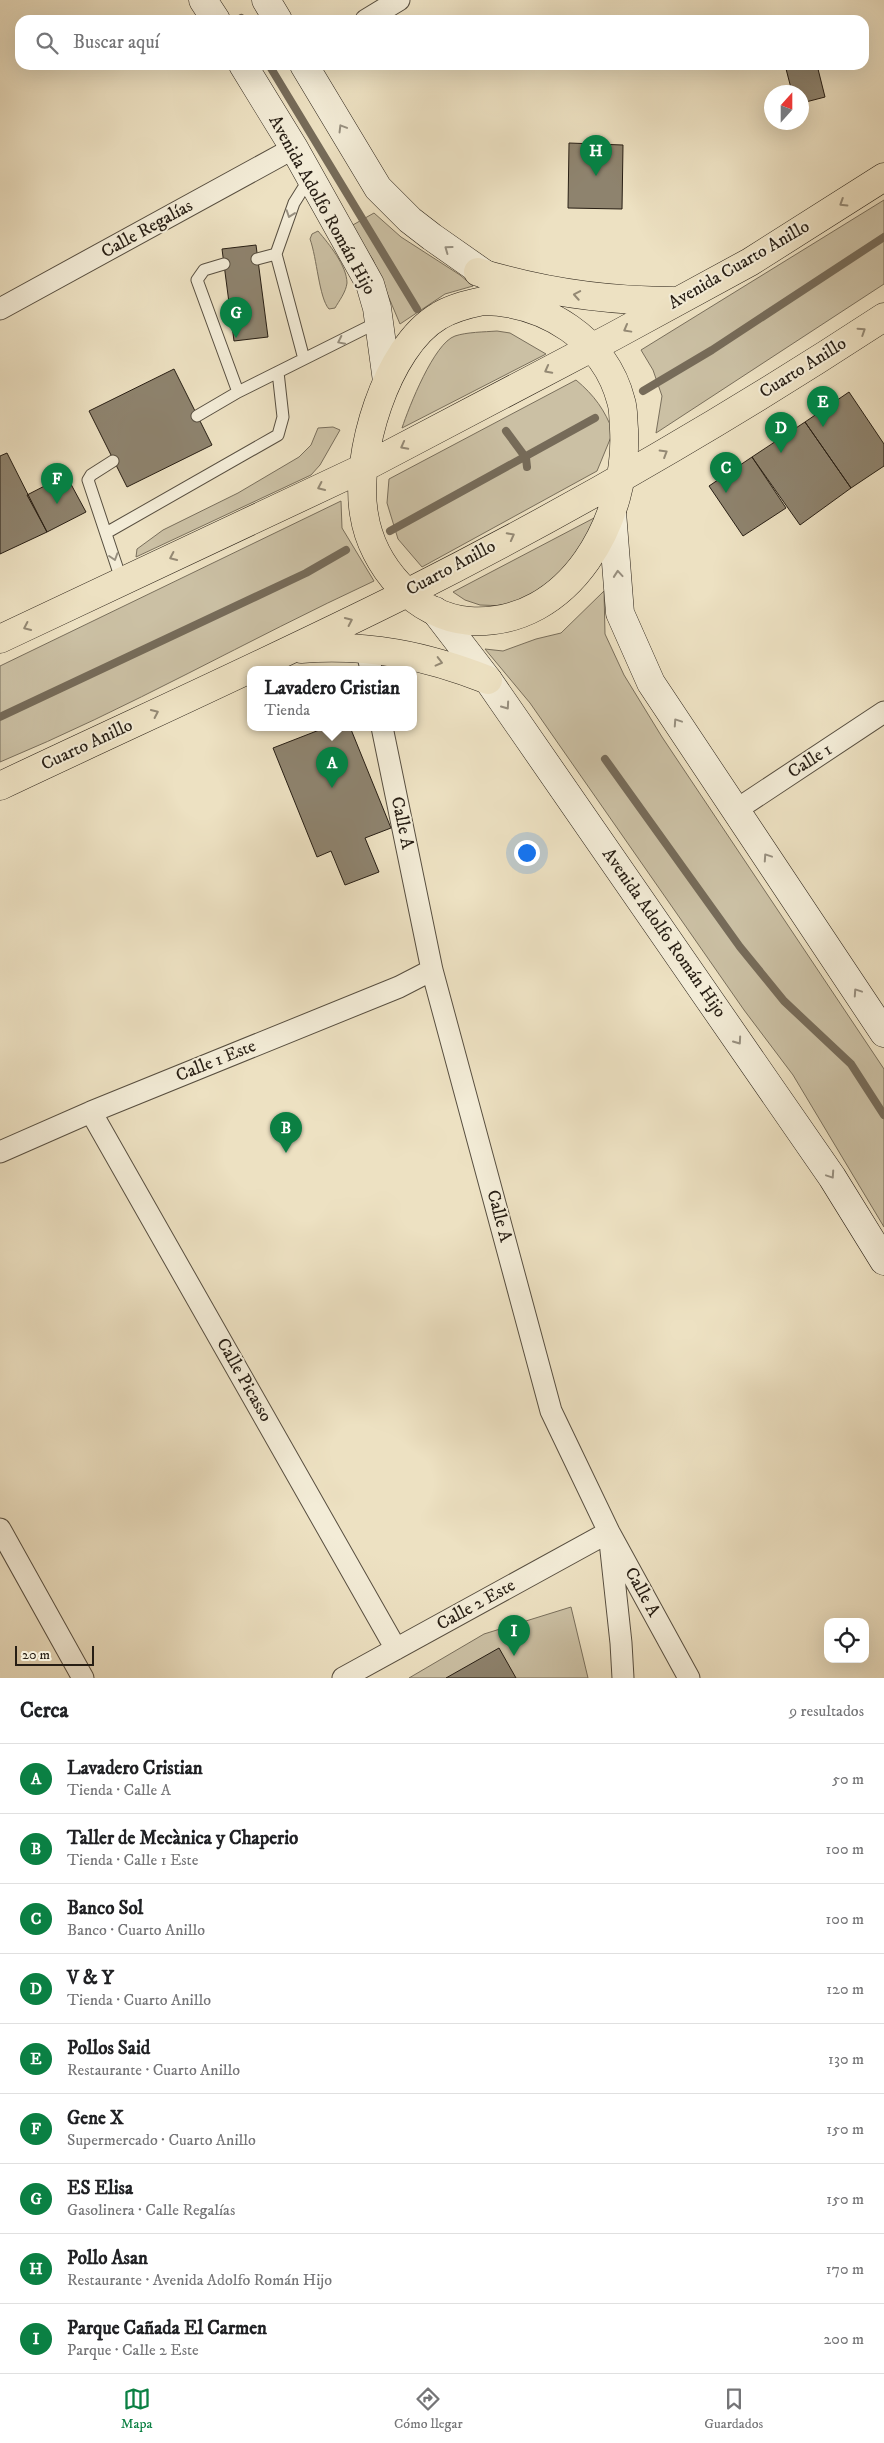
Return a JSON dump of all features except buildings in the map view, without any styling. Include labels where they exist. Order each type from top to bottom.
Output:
[{"type":"highway","name":"Avenida Cuarto Anillo","points":[[591,347],[750,262],[884,176]]},
{"type":"highway","points":[[478,272],[517,284],[596,298],[678,301]]},
{"type":"highway","points":[[482,301],[501,301],[537,310],[563,322],[591,347],[610,373],[622,403],[624,457],[622,477],[605,531],[582,565],[561,589],[518,616],[486,621],[468,620],[435,611],[407,592],[386,568],[370,541],[364,513],[365,467],[375,416],[387,381],[397,360],[415,335],[439,316],[482,301]]},
{"type":"highway","name":"Cuarto Anillo","points":[[253,666],[407,592],[622,477],[804,370],[884,317]]},
{"type":"highway","points":[[0,639],[365,467],[591,347]]},
{"type":"highway","points":[[287,650],[326,647],[368,659],[392,651],[449,665],[488,680]]},
{"type":"highway","name":"Cuarto Anillo","points":[[0,786],[247,669]]},
{"type":"main road","points":[[203,0],[213,15]]},
{"type":"main road","points":[[266,0],[275,15]]},
{"type":"main road","name":"Avenida Adolfo Román Hijo","points":[[246,70],[294,148],[370,284],[387,381]]},
{"type":"main road","points":[[307,70],[378,188],[410,220],[478,272],[563,322]]},
{"type":"main road","points":[[612,512],[620,612],[651,683],[884,1033]]},
{"type":"main road","name":"Avenida Adolfo Román Hijo","points":[[435,611],[488,680],[829,1172],[884,1261]]},
{"type":"street","points":[[374,15],[399,0]]},
{"type":"street","name":"Calle Regalías","points":[[0,309],[294,148]]},
{"type":"street","name":"Calle 1","points":[[736,810],[884,712]]},
{"type":"street","name":"Calle A","points":[[383,731],[432,970],[552,1411],[609,1532],[689,1678]]},
{"type":"street","name":"Calle 1 Este","points":[[0,1152],[92,1112],[399,987],[432,970]]},
{"type":"street","name":"Calle Picasso","points":[[92,1112],[396,1649]]},
{"type":"street","points":[[0,1529],[83,1678]]},
{"type":"street","points":[[609,1532],[623,1678]]},
{"type":"street","name":"Calle 2 Este","points":[[343,1678],[609,1532]]},
{"type":"lane","points":[[304,359],[276,254],[294,203],[310,177]]},
{"type":"lane","points":[[256,259],[276,254]]},
{"type":"lane","points":[[224,264],[204,270],[197,280],[238,392]]},
{"type":"lane","points":[[197,416],[238,392],[378,322]]},
{"type":"lane","points":[[106,532],[278,435],[283,417],[278,372]]},
{"type":"lane","points":[[113,461],[91,475],[88,480],[122,582]]},
{"type":"shaded area","points":[[884,200],[884,284],[656,433],[662,396],[653,370],[641,350]]},
{"type":"shaded area","points":[[374,213],[401,237],[460,275],[473,286],[445,294],[400,324],[373,260],[351,226]]},
{"type":"shaded area","points":[[318,231],[337,256],[346,276],[345,290],[335,308],[329,309],[320,287],[310,239],[312,234]]},
{"type":"shaded area","points":[[497,331],[510,333],[546,354],[402,428],[423,377],[439,350],[447,341],[460,335]]},
{"type":"shaded area","points":[[576,380],[598,403],[613,432],[597,471],[422,567],[398,539],[387,503],[389,479]]},
{"type":"shaded area","points":[[333,427],[340,430],[320,465],[311,475],[136,557],[137,549],[163,530],[238,493],[299,457],[311,445],[318,428]]},
{"type":"shaded area","points":[[341,501],[342,528],[374,581],[95,720],[0,762],[0,666]]},
{"type":"shaded area","points":[[594,518],[595,531],[547,589],[507,606],[480,605],[465,600],[453,592]]},
{"type":"shaded area","points":[[604,591],[605,634],[624,675],[662,737],[884,1069],[884,1227],[793,1075],[744,1010],[530,703],[485,649],[503,651],[536,639],[561,633]]},
{"type":"shaded area","points":[[571,1607],[588,1678],[409,1678],[484,1634]]},
{"type":"waterway","points":[[272,70],[417,309]]},
{"type":"waterway","points":[[643,391],[712,350],[884,237]]},
{"type":"waterway","points":[[390,531],[595,418]]},
{"type":"waterway","points":[[506,431],[526,458],[527,467]]},
{"type":"waterway","points":[[0,717],[306,573],[346,550]]},
{"type":"waterway","points":[[605,759],[740,947],[784,1001],[851,1064],[884,1115]]},
{"type":"place","name":"Pollo Asan","points":[[596,176]]},
{"type":"place","name":"ES Elisa","points":[[236,338]]},
{"type":"place","name":"Pollos Said","points":[[823,427]]},
{"type":"place","name":"V & Y","points":[[781,453]]},
{"type":"place","name":"Banco Sol","points":[[726,493]]},
{"type":"place","name":"Gene X","points":[[57,504]]},
{"type":"place","name":"Lavadero Cristian","points":[[332,788]]},
{"type":"place","name":"Taller de Mecànica y Chaperio","points":[[286,1153]]},
{"type":"place","name":"Parque Cañada El Carmen","points":[[514,1656]]}]
